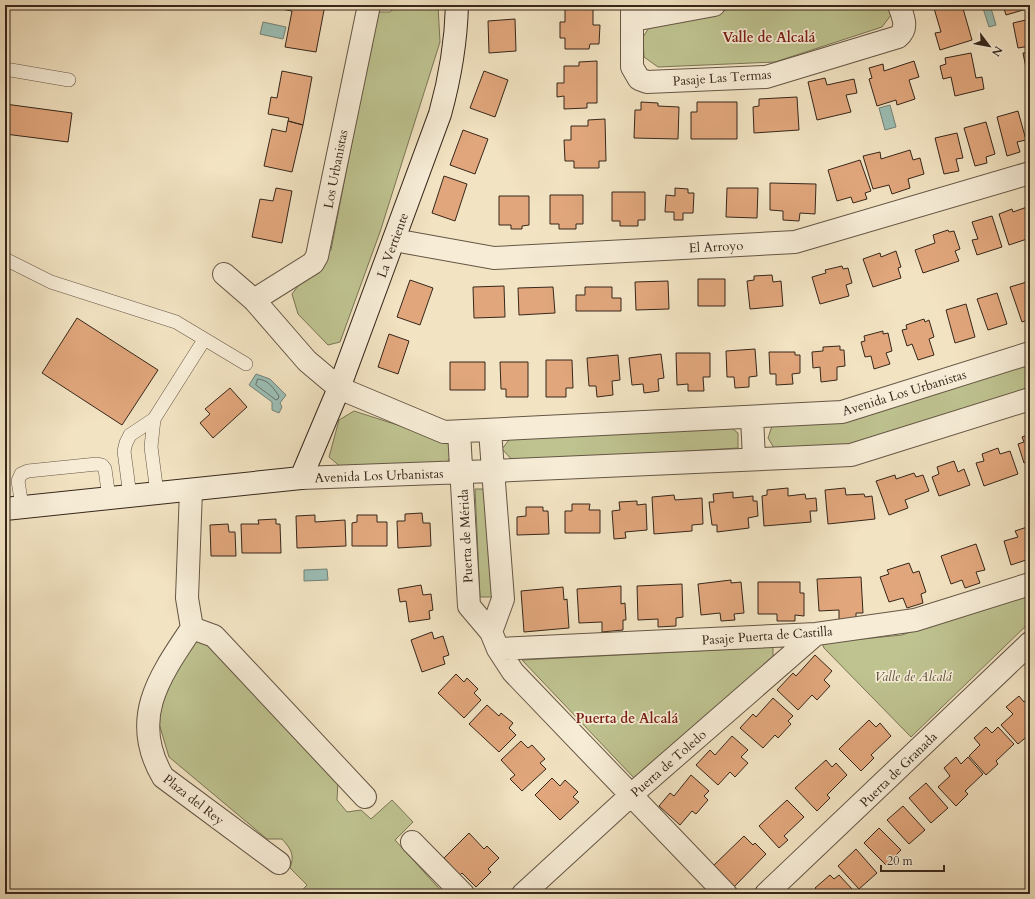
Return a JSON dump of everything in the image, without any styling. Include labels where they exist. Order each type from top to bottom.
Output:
[{"type":"street","name":"Los Urbanistas","points":[[254,300],[313,262],[318,256],[369,5]]},
{"type":"street","name":"La Vertiente","points":[[301,478],[339,388],[440,114],[449,81],[454,48],[457,5]]},
{"type":"street","name":"Pasaje Las Termas","points":[[714,5],[633,12],[632,67],[639,79],[647,82],[766,77],[898,37],[904,33],[905,26],[899,5]]},
{"type":"street","name":"El Arroyo","points":[[394,240],[494,258],[795,242],[1030,173]]},
{"type":"street","name":"Avenida Los Urbanistas","points":[[224,274],[254,300],[307,361],[339,388],[444,432],[752,418],[842,412],[1030,353]]},
{"type":"street","name":"Avenida Los Urbanistas","points":[[13,508],[301,478],[851,455],[1030,399]]},
{"type":"street","points":[[752,418],[754,459]]},
{"type":"street","points":[[490,431],[503,599],[494,641]]},
{"type":"street","name":"Puerta de Mérida","points":[[460,432],[469,606],[514,672],[630,796],[726,894]]},
{"type":"street","points":[[191,490],[186,598],[192,628],[214,636],[365,797]]},
{"type":"street","name":"Pasaje Puerta de Castilla","points":[[494,641],[816,634],[915,620],[1030,584]]},
{"type":"street","name":"Plaza del Rey","points":[[192,628],[165,668],[148,711],[148,736],[155,764],[163,777],[279,863]]},
{"type":"street","name":"Puerta de Toledo","points":[[523,894],[630,796],[816,634]]},
{"type":"street","name":"Puerta de Granada","points":[[766,894],[1030,643]]},
{"type":"street","points":[[412,842],[463,894]]},
{"type":"lane","points":[[5,69],[69,80]]},
{"type":"lane","points":[[5,260],[51,282],[176,322],[246,364]]},
{"type":"lane","points":[[119,497],[124,451],[130,435],[154,419],[204,340]]},
{"type":"lane","points":[[154,419],[151,447],[156,493]]},
{"type":"lane","points":[[13,508],[18,481],[21,474],[28,471],[97,464],[102,465],[119,497]]},
{"type":"green space","points":[[397,5],[438,5],[440,42],[380,232],[340,342],[328,345],[298,314],[292,294],[303,279],[331,250],[377,12],[390,12]]},
{"type":"green space","points":[[753,5],[890,5],[891,15],[882,27],[775,62],[658,67],[644,57],[643,37],[652,23]]},
{"type":"green space","points":[[1030,360],[1030,388],[847,445],[774,448],[768,438],[772,426]]},
{"type":"green space","points":[[354,411],[441,439],[451,444],[452,454],[446,464],[342,468],[329,457],[339,420]]},
{"type":"green space","points":[[729,426],[738,433],[738,448],[514,462],[502,449],[512,436]]},
{"type":"green space","points":[[475,489],[489,489],[493,597],[480,597]]},
{"type":"green space","name":"Valle de Alcalá","points":[[1030,593],[1030,622],[911,737],[824,648],[822,643],[902,635],[1007,598]]},
{"type":"green space","points":[[195,639],[214,648],[338,781],[337,800],[347,812],[361,810],[371,819],[392,800],[413,822],[395,840],[444,894],[299,894],[307,885],[290,868],[292,859],[291,852],[282,839],[267,839],[169,757],[158,720],[171,673]]},
{"type":"green space","points":[[773,647],[773,658],[635,779],[522,660]]},
{"type":"water","points":[[982,5],[990,5],[996,25],[989,27]]},
{"type":"water","points":[[263,22],[286,27],[283,39],[260,34]]},
{"type":"water","points":[[890,105],[896,127],[885,130],[879,108]]},
{"type":"water","points":[[256,374],[270,379],[286,395],[280,403],[282,407],[279,413],[272,410],[272,402],[249,385]]},
{"type":"water","points":[[327,569],[328,580],[304,581],[304,570]]},
{"type":"building","points":[[260,5],[325,5],[316,52],[285,47],[292,11]]},
{"type":"building","points":[[565,5],[593,5],[593,25],[600,25],[599,44],[590,44],[589,49],[565,49],[565,38],[560,38],[560,22],[565,22]]},
{"type":"building","points":[[933,5],[962,5],[972,40],[940,50],[935,33],[941,32]]},
{"type":"building","points":[[1003,5],[1030,5],[1030,8],[1006,15]]},
{"type":"building","points":[[515,19],[516,51],[489,53],[488,21]]},
{"type":"building","points":[[1030,19],[1030,46],[1018,48],[1013,23]]},
{"type":"building","points":[[1030,52],[1030,78],[1028,78],[1023,53]]},
{"type":"building","points":[[971,53],[976,78],[982,77],[984,89],[955,96],[951,77],[943,79],[940,66],[946,64],[945,58]]},
{"type":"building","points":[[597,61],[597,103],[587,103],[587,108],[564,109],[564,96],[557,97],[557,83],[564,83],[564,66],[579,66],[579,62]]},
{"type":"building","points":[[914,61],[919,77],[909,80],[915,99],[897,105],[896,100],[877,106],[869,79],[872,78],[869,68],[883,64],[884,71]]},
{"type":"building","points":[[282,71],[312,77],[303,125],[288,121],[289,118],[268,114],[271,97],[277,98]]},
{"type":"building","points":[[484,71],[508,80],[495,117],[470,108]]},
{"type":"building","points":[[825,78],[827,85],[854,79],[857,93],[846,95],[851,112],[817,120],[808,82]]},
{"type":"building","points":[[797,97],[799,130],[754,133],[753,107],[759,106],[759,99]]},
{"type":"building","points":[[641,102],[658,103],[658,106],[679,107],[678,139],[634,138],[635,110],[641,110]]},
{"type":"building","points":[[697,102],[737,102],[737,139],[691,139],[691,112],[697,112]]},
{"type":"building","points":[[5,104],[72,113],[68,142],[5,134]]},
{"type":"building","points":[[1018,111],[1026,140],[1017,142],[1020,152],[1007,156],[997,117]]},
{"type":"building","points":[[605,119],[606,161],[599,161],[599,168],[574,168],[574,161],[565,161],[564,140],[571,140],[571,126],[588,126],[588,120]]},
{"type":"building","points":[[288,121],[303,125],[292,172],[264,166],[272,129],[286,132]]},
{"type":"building","points":[[986,122],[995,154],[986,157],[987,163],[975,166],[964,128]]},
{"type":"building","points":[[463,130],[488,139],[475,174],[450,165]]},
{"type":"building","points":[[957,133],[963,158],[956,159],[959,171],[944,174],[935,138]]},
{"type":"building","points":[[910,150],[913,160],[920,158],[924,174],[908,179],[910,188],[892,194],[889,185],[873,189],[863,156],[880,152],[881,159]]},
{"type":"building","points":[[860,160],[871,191],[865,193],[867,199],[853,203],[851,197],[837,201],[828,170]]},
{"type":"building","points":[[444,176],[467,184],[455,221],[432,213]]},
{"type":"building","points":[[770,183],[816,184],[815,214],[800,213],[799,221],[783,220],[783,211],[770,210]]},
{"type":"building","points":[[276,188],[292,191],[282,243],[252,237],[260,199],[273,201]]},
{"type":"building","points":[[675,188],[688,189],[688,193],[694,193],[693,213],[683,213],[683,220],[674,220],[674,212],[665,212],[666,195],[675,196]]},
{"type":"building","points":[[727,188],[758,188],[757,218],[726,217]]},
{"type":"building","points":[[612,192],[645,192],[645,220],[638,220],[638,226],[620,226],[620,221],[612,221]]},
{"type":"building","points":[[550,195],[583,195],[583,224],[576,224],[576,229],[559,229],[559,224],[550,224]]},
{"type":"building","points":[[499,196],[529,196],[529,225],[522,226],[522,229],[511,229],[511,225],[499,225]]},
{"type":"building","points":[[1027,207],[1030,216],[1030,238],[1009,245],[999,214],[1012,209],[1013,212]]},
{"type":"building","points":[[992,216],[1002,247],[977,255],[972,240],[978,239],[972,222]]},
{"type":"building","points":[[948,230],[949,232],[954,231],[960,249],[955,251],[959,261],[923,273],[915,250],[935,243],[933,235]]},
{"type":"building","points":[[896,251],[901,267],[898,268],[901,278],[873,287],[863,259],[880,253],[881,257]]},
{"type":"building","points":[[842,266],[843,269],[848,268],[852,283],[846,285],[849,296],[820,304],[812,277],[826,273],[825,270]]},
{"type":"building","points":[[772,275],[773,282],[781,281],[783,306],[750,309],[747,281],[754,280],[754,276]]},
{"type":"building","points":[[698,279],[725,279],[725,306],[698,306]]},
{"type":"building","points":[[410,280],[433,288],[420,325],[397,317]]},
{"type":"building","points":[[668,281],[669,309],[636,310],[635,282]]},
{"type":"building","points":[[1030,281],[1030,319],[1022,322],[1010,287]]},
{"type":"building","points":[[504,286],[505,317],[474,318],[473,287]]},
{"type":"building","points":[[553,287],[555,313],[519,315],[518,288]]},
{"type":"building","points":[[585,287],[612,287],[612,298],[621,298],[621,311],[576,311],[576,295],[585,295]]},
{"type":"building","points":[[997,293],[1007,324],[988,330],[977,299]]},
{"type":"building","points":[[966,304],[975,337],[955,343],[946,310]]},
{"type":"building","points":[[77,318],[158,370],[122,425],[42,373]]},
{"type":"building","points":[[924,319],[925,322],[929,320],[934,337],[929,339],[934,355],[918,360],[912,344],[907,346],[902,330],[907,329],[906,325]]},
{"type":"building","points":[[883,331],[883,334],[888,333],[892,351],[886,353],[890,364],[874,369],[871,356],[865,357],[861,342],[865,341],[864,336]]},
{"type":"building","points":[[389,334],[409,341],[398,374],[378,367]]},
{"type":"building","points":[[840,346],[840,350],[844,350],[845,366],[837,367],[837,380],[821,382],[820,367],[813,368],[812,352],[823,351],[823,347]]},
{"type":"building","points":[[755,349],[757,376],[749,377],[749,387],[735,388],[734,377],[727,377],[726,351]]},
{"type":"building","points":[[769,352],[795,352],[795,355],[800,355],[800,373],[792,374],[793,384],[776,385],[776,374],[770,374]]},
{"type":"building","points":[[676,353],[710,353],[710,377],[703,377],[704,391],[688,391],[688,384],[677,385]]},
{"type":"building","points":[[661,354],[664,378],[658,379],[659,391],[644,393],[643,384],[632,385],[629,358]]},
{"type":"building","points":[[618,355],[620,380],[612,381],[613,395],[597,397],[596,386],[589,386],[587,358]]},
{"type":"building","points":[[546,360],[572,360],[573,388],[566,388],[566,397],[546,397]]},
{"type":"building","points":[[450,362],[485,362],[485,390],[450,390]]},
{"type":"building","points":[[500,362],[528,362],[528,397],[506,397],[506,389],[501,389]]},
{"type":"building","points":[[230,388],[247,407],[213,438],[200,423],[210,414],[205,409]]},
{"type":"building","points":[[1030,434],[1030,461],[1024,463],[1018,444],[1024,442],[1022,437]]},
{"type":"building","points":[[998,448],[1000,454],[1010,451],[1018,474],[984,486],[976,463],[984,461],[982,454]]},
{"type":"building","points":[[954,461],[958,472],[964,469],[970,485],[939,496],[932,477],[939,474],[937,467]]},
{"type":"building","points":[[914,473],[916,477],[923,475],[929,491],[905,500],[908,508],[889,515],[876,481],[895,475],[896,479]]},
{"type":"building","points":[[788,488],[788,496],[805,494],[806,499],[816,498],[817,511],[810,511],[811,522],[764,526],[762,496],[767,495],[767,490]]},
{"type":"building","points":[[845,488],[846,495],[864,494],[865,497],[872,496],[875,519],[828,524],[825,490]]},
{"type":"building","points":[[733,492],[733,498],[753,496],[753,501],[757,501],[758,516],[748,518],[749,528],[717,532],[717,525],[712,525],[709,502],[714,502],[713,494]]},
{"type":"building","points":[[674,495],[675,500],[702,498],[703,524],[692,525],[692,531],[654,534],[652,497]]},
{"type":"building","points":[[637,501],[637,505],[646,504],[647,530],[625,532],[626,538],[614,539],[612,511],[620,510],[619,502]]},
{"type":"building","points":[[572,504],[590,504],[589,510],[600,510],[600,533],[565,533],[565,511],[572,511]]},
{"type":"building","points":[[526,507],[543,507],[543,511],[548,511],[549,534],[517,535],[517,517],[526,516]]},
{"type":"building","points":[[422,513],[423,523],[430,523],[431,546],[398,548],[397,521],[405,521],[405,514]]},
{"type":"building","points":[[315,515],[315,522],[345,520],[346,546],[297,548],[296,516]]},
{"type":"building","points":[[357,515],[377,515],[377,522],[387,522],[387,546],[352,546],[352,523],[357,522]]},
{"type":"building","points":[[276,519],[276,524],[280,524],[281,553],[242,553],[241,524],[259,524],[258,520]]},
{"type":"building","points":[[228,524],[229,532],[235,532],[236,556],[211,556],[210,525]]},
{"type":"building","points":[[1030,526],[1030,570],[1026,560],[1011,565],[1004,541],[1018,537],[1015,531]]},
{"type":"building","points":[[976,544],[985,570],[976,572],[980,583],[965,588],[962,580],[951,584],[941,556]]},
{"type":"building","points":[[909,563],[913,573],[919,571],[926,592],[921,594],[923,603],[907,608],[903,598],[889,602],[880,577],[889,574],[887,570]]},
{"type":"building","points":[[861,577],[863,613],[856,613],[856,620],[839,621],[839,610],[819,611],[817,579]]},
{"type":"building","points":[[731,580],[731,583],[741,582],[744,613],[734,614],[735,620],[721,621],[720,613],[701,615],[698,584]]},
{"type":"building","points":[[758,582],[800,582],[800,593],[804,593],[804,616],[795,615],[795,621],[777,621],[777,614],[758,614]]},
{"type":"building","points":[[682,584],[683,617],[676,618],[676,626],[658,627],[658,619],[638,620],[637,586]]},
{"type":"building","points":[[421,585],[423,595],[431,594],[433,610],[429,611],[430,619],[409,622],[406,601],[400,602],[398,589]]},
{"type":"building","points":[[621,586],[621,604],[625,603],[626,620],[623,620],[623,630],[602,632],[602,622],[579,623],[577,589]]},
{"type":"building","points":[[563,587],[564,600],[567,599],[569,628],[524,632],[521,591]]},
{"type":"building","points":[[432,632],[434,639],[443,636],[449,655],[443,657],[445,664],[422,672],[411,640]]},
{"type":"building","points":[[815,655],[832,671],[824,680],[830,686],[817,700],[812,695],[798,710],[777,690],[793,673],[796,676]]},
{"type":"building","points":[[456,674],[464,682],[467,678],[478,689],[474,693],[481,700],[464,718],[438,693]]},
{"type":"building","points":[[1019,696],[1024,702],[1030,697],[1030,728],[1028,730],[1030,734],[1018,744],[1001,725],[1013,714],[1006,707]]},
{"type":"building","points":[[773,698],[793,716],[788,721],[791,724],[778,738],[775,735],[763,748],[740,728],[753,714],[756,717]]},
{"type":"building","points":[[487,705],[499,716],[501,713],[513,723],[509,728],[516,735],[499,752],[469,724]]},
{"type":"building","points":[[869,720],[876,727],[880,723],[891,736],[871,755],[874,758],[861,771],[839,749]]},
{"type":"building","points":[[986,727],[992,733],[998,727],[1014,744],[996,761],[998,764],[986,775],[969,756],[980,745],[974,738]]},
{"type":"building","points":[[732,736],[748,750],[741,757],[748,763],[735,777],[730,772],[718,785],[696,765],[710,750],[715,755]]},
{"type":"building","points":[[521,741],[528,748],[532,745],[545,759],[540,763],[546,769],[522,791],[510,779],[515,775],[501,760]]},
{"type":"building","points":[[956,757],[961,764],[968,757],[983,774],[965,791],[968,794],[956,806],[938,787],[950,776],[944,768]]},
{"type":"building","points":[[826,760],[832,767],[836,763],[847,775],[827,795],[830,798],[817,811],[795,788]]},
{"type":"building","points":[[691,775],[709,791],[704,796],[708,800],[696,814],[692,811],[680,825],[659,806],[670,793],[674,796]]},
{"type":"building","points":[[552,778],[560,786],[565,780],[578,792],[573,797],[579,802],[560,820],[535,795]]},
{"type":"building","points":[[926,783],[948,808],[931,823],[909,798]]},
{"type":"building","points":[[787,800],[804,817],[784,836],[788,840],[779,848],[759,826]]},
{"type":"building","points":[[903,806],[925,830],[909,844],[887,820]]},
{"type":"building","points":[[879,828],[901,850],[886,865],[864,843]]},
{"type":"building","points":[[469,833],[484,849],[487,846],[499,858],[488,869],[491,872],[476,887],[462,873],[457,878],[445,866],[449,863],[444,858]]},
{"type":"building","points":[[744,836],[753,845],[755,843],[766,854],[733,888],[712,867]]},
{"type":"building","points":[[856,849],[877,873],[859,889],[838,866]]},
{"type":"building","points":[[830,875],[834,879],[839,875],[852,889],[848,892],[850,894],[821,894],[815,888]]},
{"type":"district","name":"Valle de Alcalá","points":[[769,37]]},
{"type":"district","name":"Puerta de Alcalá","points":[[627,718]]}]
